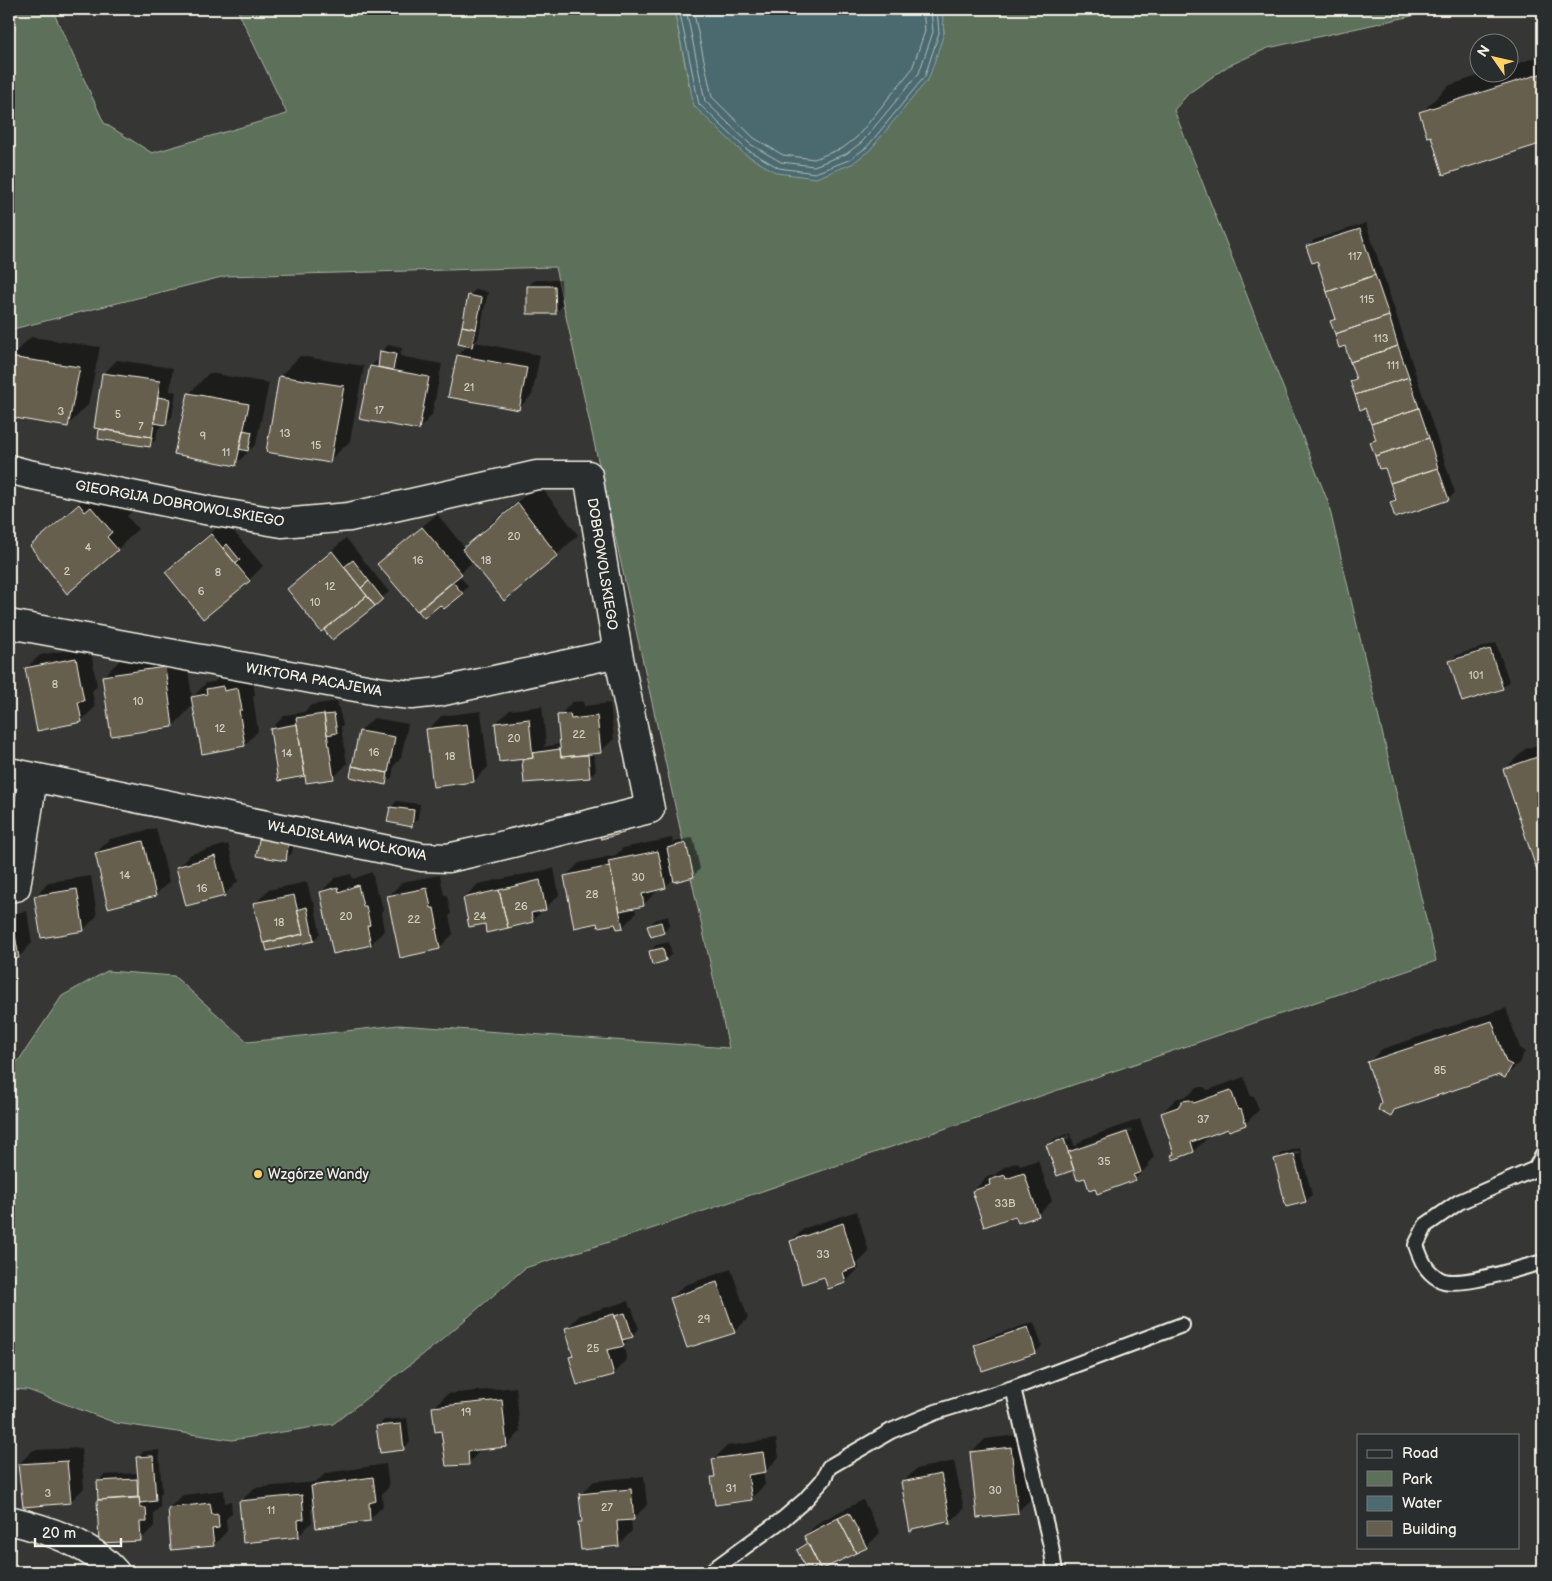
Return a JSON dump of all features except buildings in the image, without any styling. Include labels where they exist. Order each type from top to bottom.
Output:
[{"type":"street","name":"GIEORGIJA DOBROWOLSKIEGO","points":[[9,469],[200,509],[282,523],[349,517],[537,475],[588,475]]},
{"type":"street","name":"DOBROWOLSKIEGO","points":[[588,475],[618,653]]},
{"type":"street","name":"WIKTORA PACAJEWA","points":[[9,624],[412,696],[439,692],[618,653]]},
{"type":"street","name":"WŁADISŁAWA WOŁKOWA","points":[[9,888],[16,887],[21,775],[422,856],[448,858],[650,809],[618,653]]},
{"type":"street","points":[[9,1520],[37,1527],[68,1540],[104,1560],[115,1572]]},
{"type":"lane","points":[[1543,1154],[1534,1169],[1459,1202],[1426,1225],[1416,1245],[1423,1265],[1440,1280],[1470,1282],[1543,1262]]},
{"type":"lane","points":[[710,1572],[790,1513],[823,1480],[829,1467],[891,1431],[936,1412],[1013,1388],[1182,1326]]},
{"type":"lane","points":[[1013,1388],[1055,1572]]},
{"type":"green space","points":[[9,9],[52,9],[104,123],[152,153],[287,114],[237,9],[674,9],[689,85],[944,33],[942,9],[1443,9],[1268,48],[1228,66],[1189,93],[1174,110],[1328,502],[1436,961],[651,1229],[525,1268],[438,1343],[333,1424],[232,1440],[116,1423],[28,1390],[9,1389],[9,1068],[19,1060],[62,996],[107,971],[174,976],[248,1042],[399,1025],[729,1048],[555,267],[226,276],[9,330]]},
{"type":"water","points":[[674,9],[942,9],[944,33],[929,78],[870,150],[852,164],[816,178],[777,173],[743,153],[694,106]]},
{"type":"place","name":"Wzgórze Wandy","points":[[258,1174]]}]
